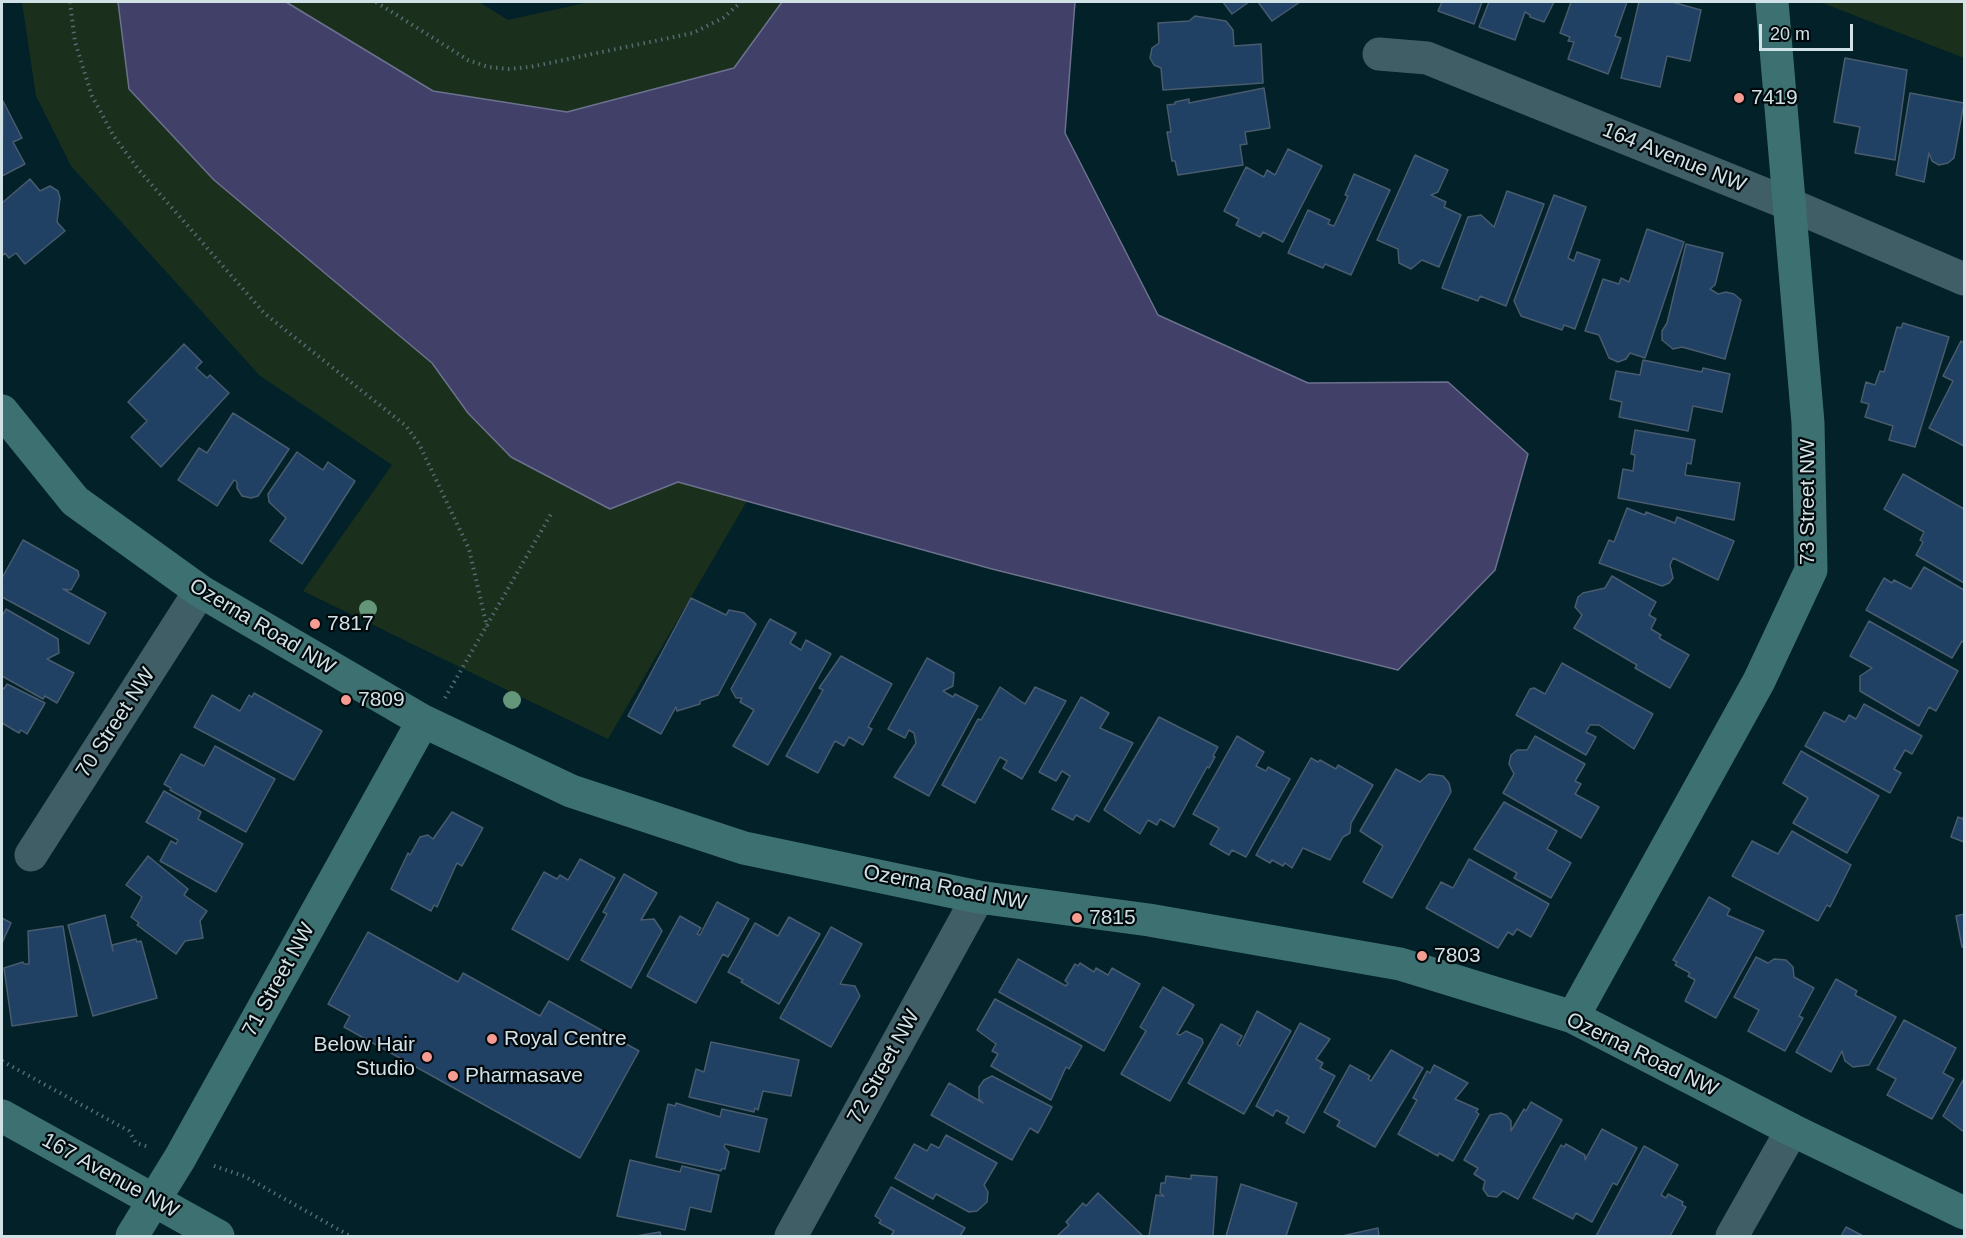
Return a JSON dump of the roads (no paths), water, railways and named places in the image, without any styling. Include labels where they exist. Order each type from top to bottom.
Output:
[{"type":"street","name":"73 Street NW","points":[[1573,1017],[1759,681],[1811,570],[1808,423],[1772,2]]},
{"type":"street","name":"164 Avenue NW","points":[[1379,54],[1428,58],[1789,204],[1965,279]]},
{"type":"street","name":"Ozerna Road NW","points":[[2,411],[75,501],[200,591],[423,722],[571,790],[744,848],[978,897],[1149,920],[1400,964],[1573,1017],[1792,1130],[1965,1213]]},
{"type":"street","name":"70 Street NW","points":[[31,855],[200,591]]},
{"type":"street","name":"71 Street NW","points":[[132,1236],[180,1158],[423,722]]},
{"type":"street","name":"72 Street NW","points":[[791,1236],[978,897]]},
{"type":"street","name":"167 Avenue NW","points":[[2,1116],[218,1236]]},
{"type":"street","points":[[1732,1236],[1792,1130]]},
{"type":"place","name":"7419","points":[[1739,98]]},
{"type":"place","name":"7817","points":[[315,624]]},
{"type":"place","name":"7809","points":[[346,700]]},
{"type":"place","name":"7815","points":[[1077,918]]},
{"type":"place","name":"7803","points":[[1422,956]]},
{"type":"place","name":"Royal Centre","points":[[492,1039]]},
{"type":"place","name":"Below Hair Studio","points":[[427,1057]]},
{"type":"place","name":"Pharmasave","points":[[453,1076]]}]
